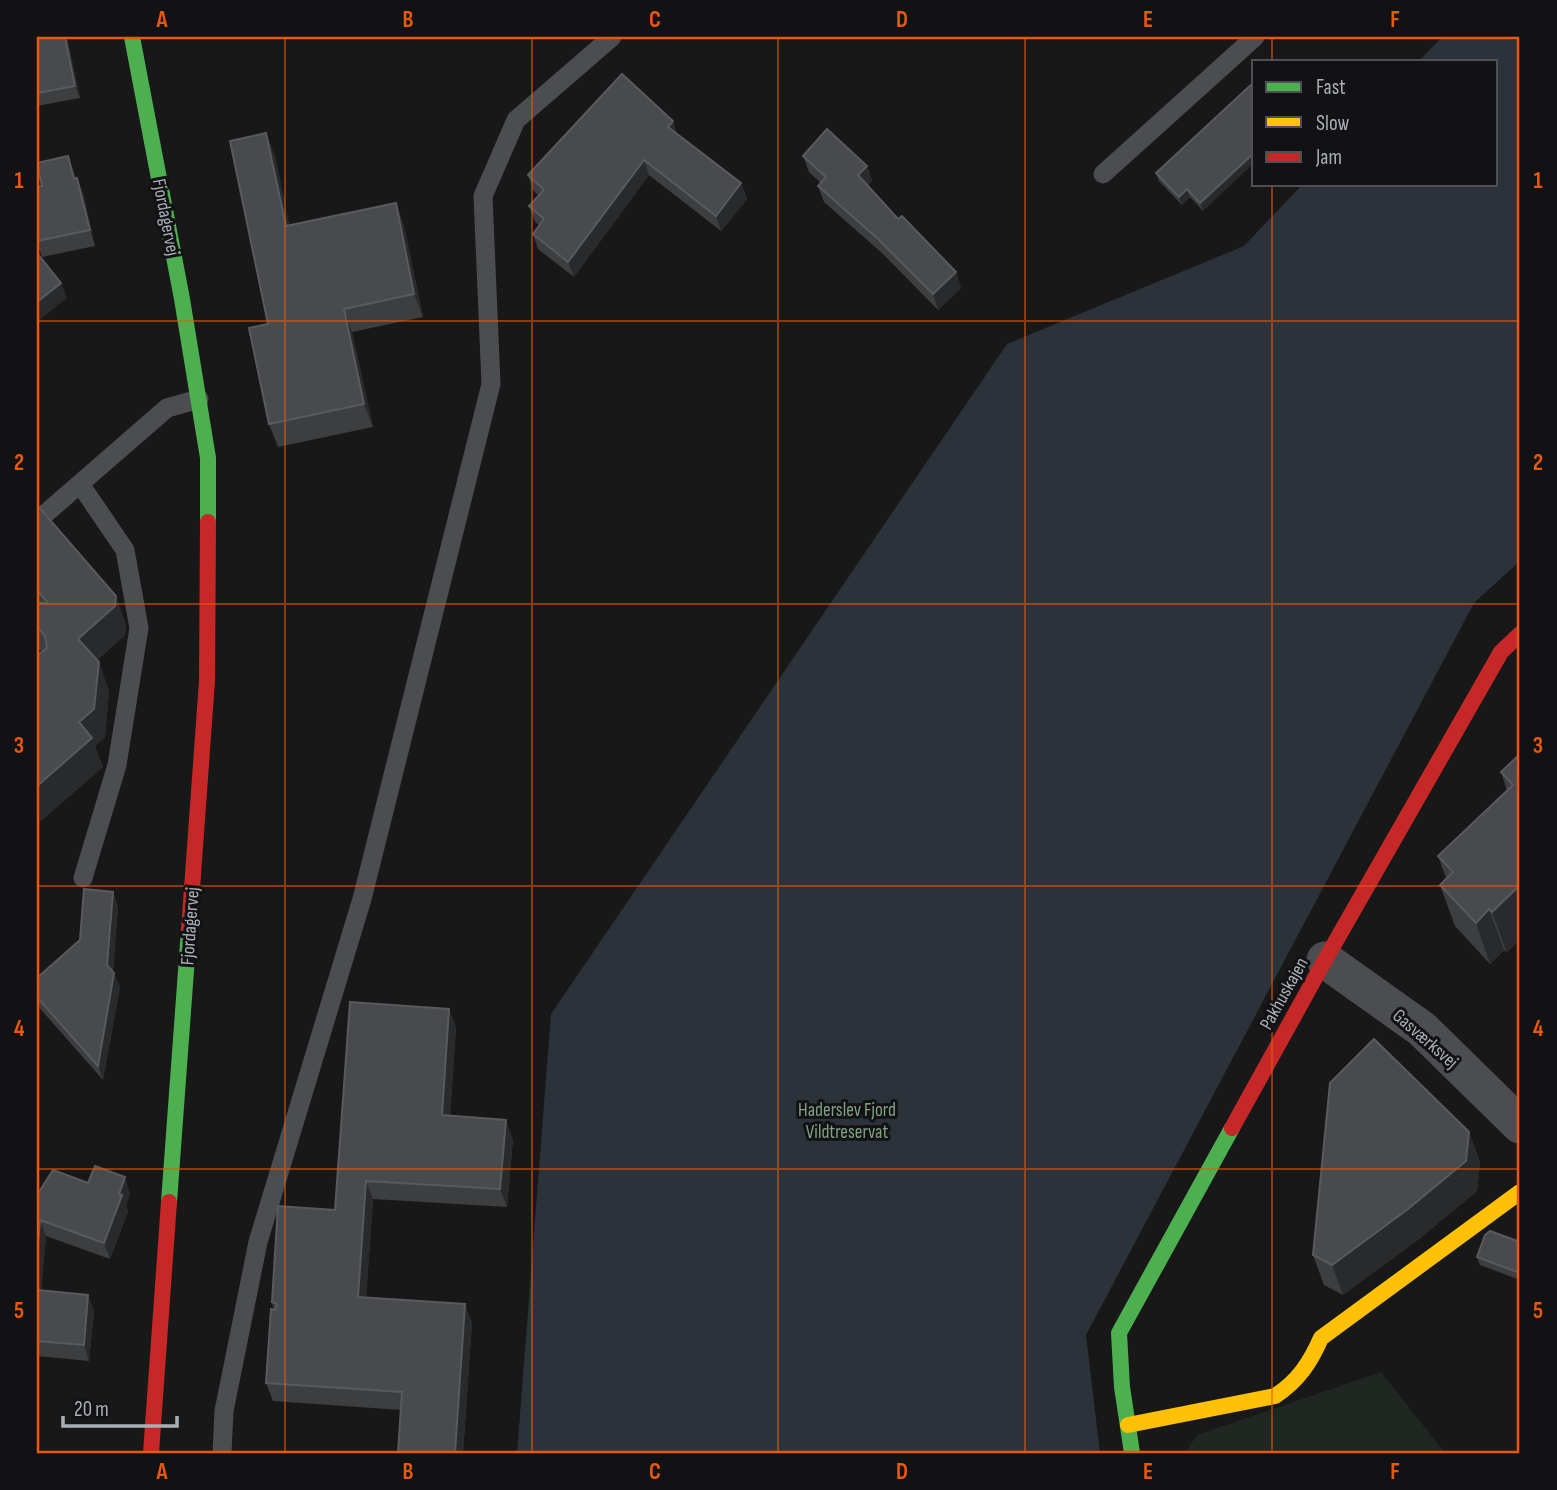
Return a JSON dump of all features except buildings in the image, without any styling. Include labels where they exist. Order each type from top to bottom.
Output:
[{"type":"street","name":"Fjordagervej","points":[[132,37],[170,233],[208,458],[207,681],[151,1453]]},
{"type":"street","name":"Pakhuskajen","points":[[1132,1453],[1122,1387],[1119,1333],[1325,960],[1501,652],[1520,635]]},
{"type":"street","name":"Gasværksvej","points":[[1325,960],[1422,1029],[1520,1125]]},
{"type":"street","points":[[1128,1425],[1275,1396],[1294,1384],[1308,1367],[1321,1338],[1520,1192]]},
{"type":"lane","points":[[222,1453],[224,1411],[258,1242],[362,898],[491,384],[483,196],[516,120],[612,37]]},
{"type":"lane","points":[[1103,174],[1255,37]]},
{"type":"lane","points":[[37,521],[166,408],[199,399]]},
{"type":"lane","points":[[80,484],[125,550],[139,628],[117,765],[83,878]]},
{"type":"shaded area","name":"Haderslev Fjord Vildtreservat","points":[[1442,37],[1520,37],[1520,561],[1474,603],[1086,1335],[1100,1453],[517,1453],[551,1014],[1007,344],[1244,246],[1301,186],[1498,186],[1498,60],[1420,60]]},
{"type":"shaded area","points":[[1381,1372],[1445,1453],[1185,1453],[1197,1435]]},
{"type":"traffic: fast","points":[[132,37],[182,299],[208,458],[208,522]]},
{"type":"traffic: fast","points":[[169,1202],[189,930]]},
{"type":"traffic: fast","points":[[1132,1453],[1122,1387],[1119,1333],[1232,1128]]},
{"type":"traffic: slow","points":[[1128,1425],[1275,1396],[1302,1371],[1321,1338],[1520,1192]]},
{"type":"traffic: jam","points":[[189,930],[207,681],[208,522]]},
{"type":"traffic: jam","points":[[1232,1128],[1501,652],[1520,634]]},
{"type":"traffic: jam","points":[[151,1453],[169,1202]]}]
